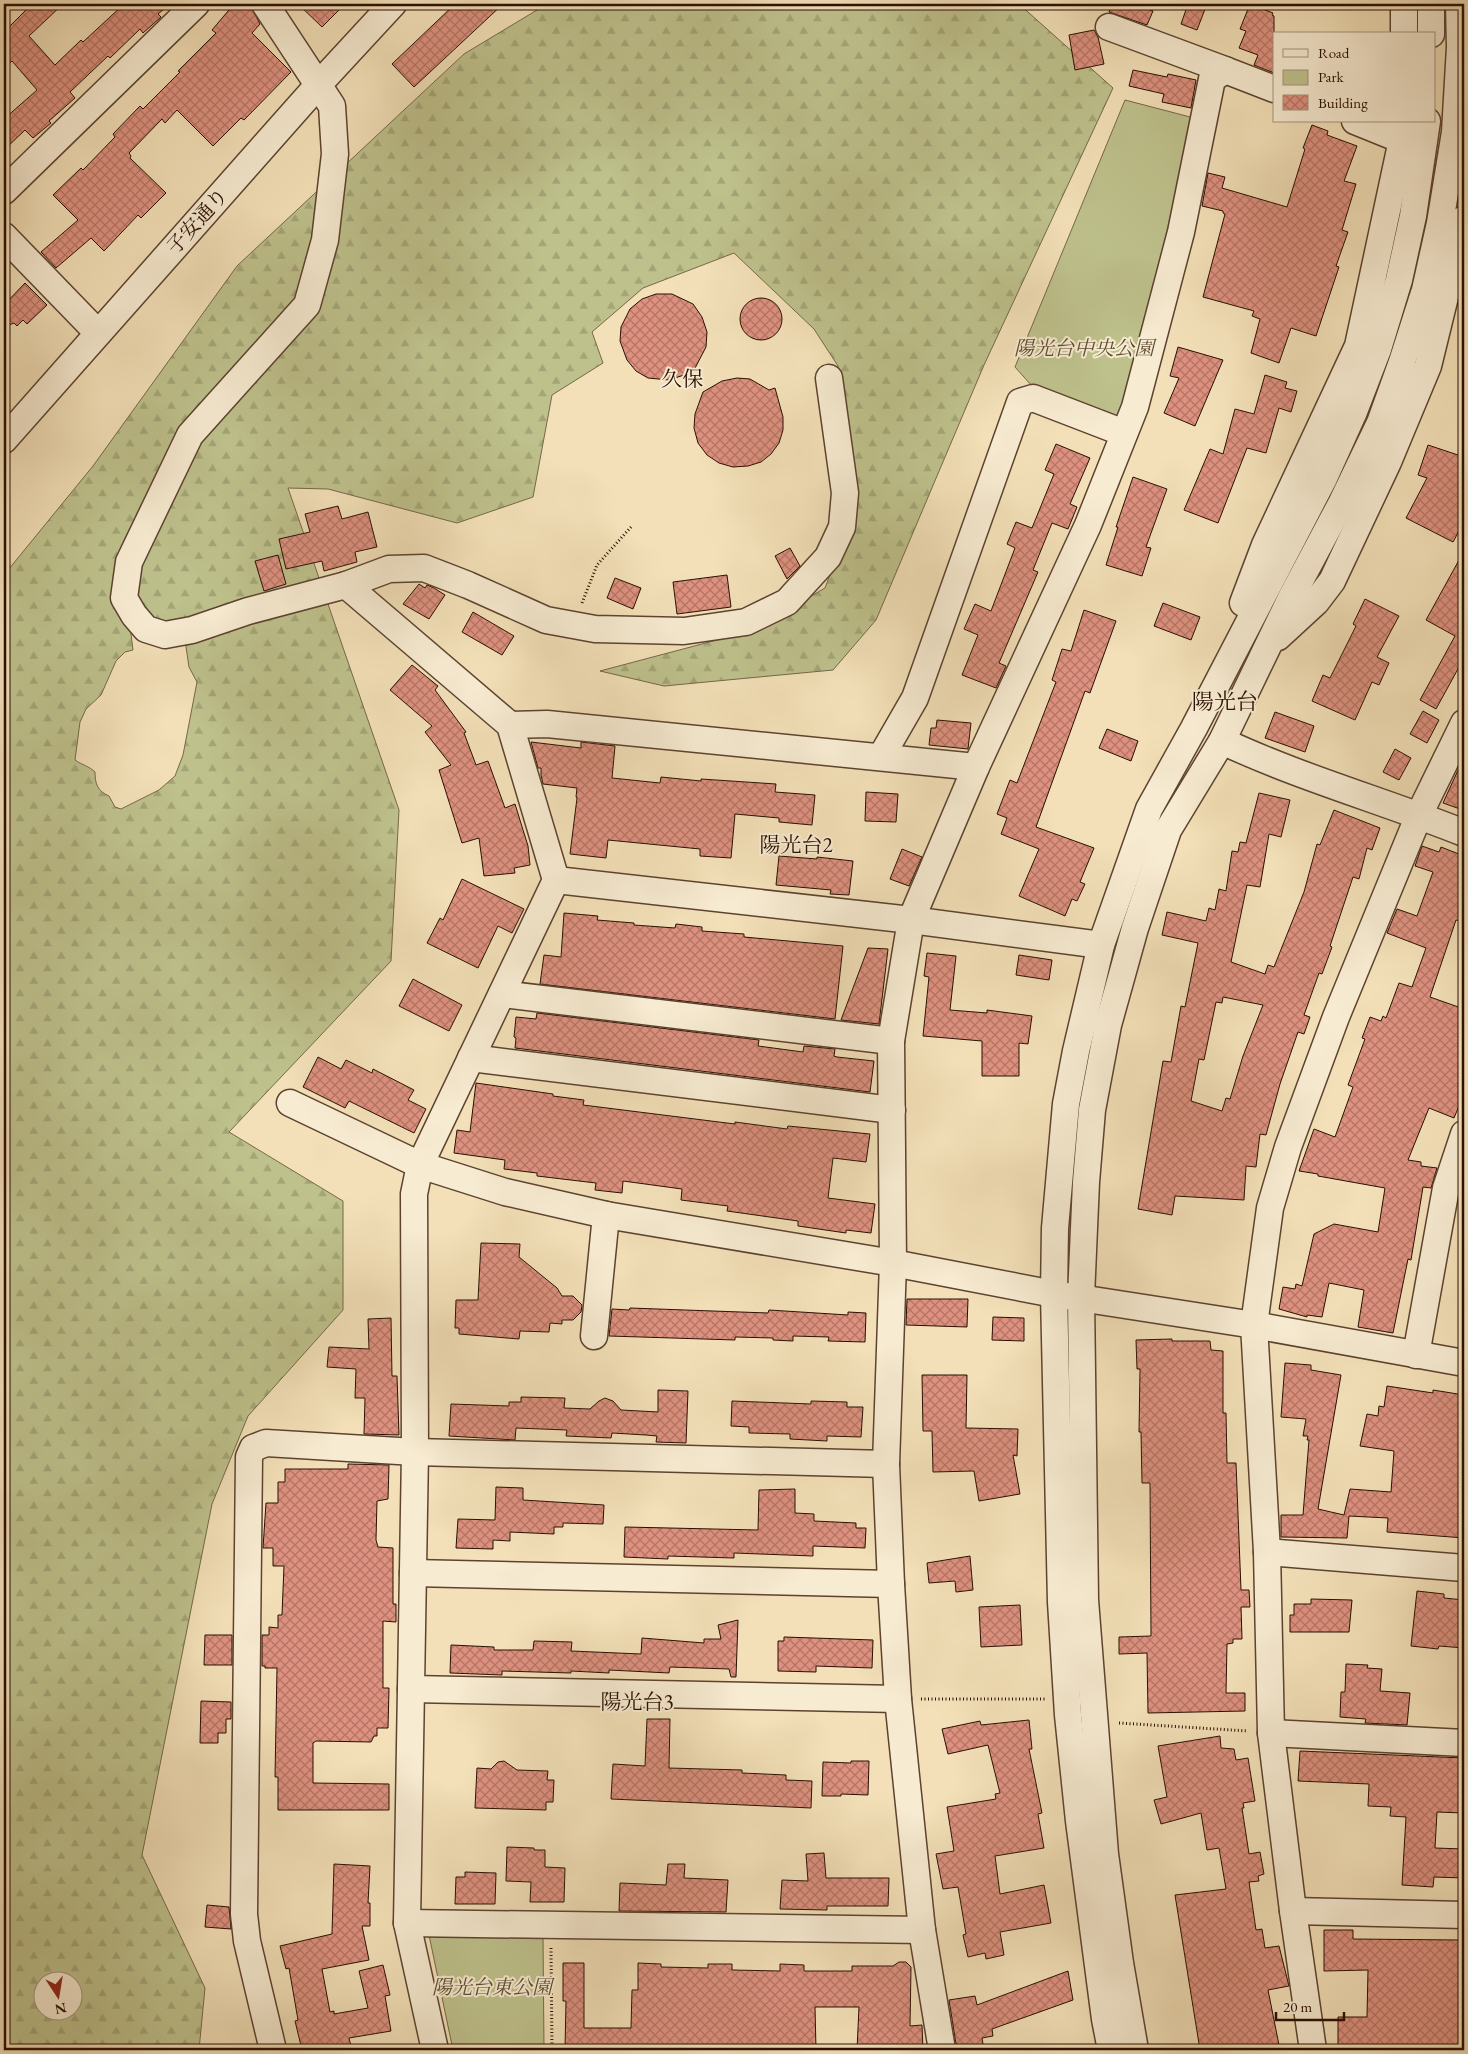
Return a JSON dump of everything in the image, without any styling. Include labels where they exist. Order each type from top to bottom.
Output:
[{"type":"street","points":[[4,191],[196,4]]},
{"type":"street","points":[[265,4],[332,106],[335,154],[324,240],[307,305],[190,435],[129,562],[124,598],[134,615],[146,629],[165,635],[192,630],[248,611],[346,585],[389,569],[424,568],[468,585],[546,620],[595,629],[684,631],[746,622],[787,602],[828,557],[842,527],[845,493],[829,378]]},
{"type":"street","name":"子安通り","points":[[4,440],[319,84],[393,4]]},
{"type":"street","points":[[1404,4],[1404,32]]},
{"type":"street","points":[[1430,4],[1431,32]]},
{"type":"street","points":[[1135,2050],[1120,1963],[1106,1854],[1090,1683],[1085,1600],[1081,1297],[1086,1182],[1092,1110],[1108,1025],[1135,928],[1168,830],[1222,741],[1292,594],[1342,502],[1380,423],[1426,290],[1440,223],[1455,132],[1460,47],[1459,4]]},
{"type":"street","points":[[1109,27],[1273,90]]},
{"type":"street","points":[[942,2050],[922,1930],[898,1699],[891,1584],[886,1464],[893,1263],[891,1042],[911,920],[976,767],[1088,525],[1135,407],[1181,232],[1212,79],[1225,70]]},
{"type":"street","points":[[1230,660],[1241,610],[1265,545],[1358,346],[1403,131],[1360,122]]},
{"type":"street","points":[[1111,2050],[1105,2019],[1079,1821],[1068,1716],[1061,1602],[1054,1294],[1055,1228],[1066,1104],[1076,1051],[1101,945],[1149,809],[1230,660],[1324,478],[1354,414],[1378,349],[1399,280],[1412,216],[1427,122]]},
{"type":"street","points":[[1268,646],[1316,602],[1332,581],[1388,462],[1428,366],[1464,219]]},
{"type":"street","points":[[4,236],[98,334]]},
{"type":"street","points":[[881,757],[914,698],[1020,402],[1033,398],[1124,433]]},
{"type":"street","points":[[346,585],[510,725],[556,880],[420,1166],[414,1194],[415,1452],[407,1923],[435,2050]]},
{"type":"street","points":[[1313,2050],[1293,1911],[1271,1733],[1267,1552],[1254,1325],[1270,1208],[1288,1147],[1336,1017],[1419,815],[1464,722]]},
{"type":"street","points":[[510,725],[547,724],[976,767]]},
{"type":"street","points":[[1222,741],[1328,785],[1419,815],[1464,833]]},
{"type":"street","points":[[556,880],[911,920],[1101,945]]},
{"type":"street","points":[[502,994],[891,1042]]},
{"type":"street","points":[[471,1058],[892,1110]]},
{"type":"street","points":[[290,1103],[420,1166],[505,1192],[606,1215],[893,1263],[1054,1294],[1254,1325],[1464,1363]]},
{"type":"street","points":[[1416,1355],[1446,1188],[1464,1134]]},
{"type":"street","points":[[594,1336],[606,1215]]},
{"type":"street","points":[[273,2050],[247,1941],[244,1914],[249,1457],[253,1448],[266,1443],[415,1452],[886,1464]]},
{"type":"street","points":[[1267,1552],[1464,1568]]},
{"type":"street","points":[[413,1573],[891,1584]]},
{"type":"street","points":[[411,1689],[898,1699]]},
{"type":"street","points":[[1271,1733],[1464,1743]]},
{"type":"street","points":[[1293,1911],[1464,1915]]},
{"type":"street","points":[[407,1923],[922,1930]]},
{"type":"path","points":[[573,625],[597,565],[631,527]]},
{"type":"path","points":[[898,1699],[1049,1699]]},
{"type":"path","points":[[1114,1722],[1271,1733]]},
{"type":"path","points":[[550,1924],[552,2050]]},
{"type":"green space","points":[[547,4],[1019,4],[1113,88],[984,365],[876,620],[833,670],[664,686],[600,671],[751,631],[825,588],[857,503],[838,366],[814,329],[734,253],[643,288],[592,332],[603,363],[552,395],[533,497],[457,523],[328,489],[288,488],[399,810],[391,961],[229,1132],[343,1201],[343,1310],[248,1416],[212,1504],[142,1855],[205,1988],[199,2050],[4,2050],[4,575],[93,466],[237,266],[464,54]],"holes":[[[130,626],[185,640],[189,667],[197,682],[183,755],[175,776],[159,790],[121,809],[115,807],[109,796],[99,789],[96,783],[95,772],[75,760],[80,722],[86,709],[101,695],[116,661],[125,652],[133,650]]]},
{"type":"green space","name":"陽光台中央公園","points":[[1125,100],[1194,118],[1138,370],[1115,420],[1032,386],[1015,367]]},
{"type":"green space","name":"陽光台東公園","points":[[429,1935],[543,1935],[544,2050],[453,2050]]},
{"type":"building","points":[[32,4],[63,4],[29,36],[55,65],[81,40],[83,42],[124,4],[170,4],[158,14],[161,17],[143,33],[140,29],[70,92],[75,98],[49,121],[51,123],[33,138],[25,130],[4,150],[4,119],[37,90],[12,61],[4,68],[4,32]]},
{"type":"building","points":[[234,4],[250,4],[260,24],[252,33],[291,72],[244,120],[241,118],[213,146],[177,110],[165,123],[162,119],[129,153],[130,158],[166,193],[141,218],[138,215],[104,251],[91,238],[56,268],[41,252],[78,220],[53,195],[81,168],[83,170],[115,137],[113,134],[140,106],[143,109],[180,72],[178,71],[216,33],[212,30]]},
{"type":"building","points":[[298,4],[345,4],[322,27]]},
{"type":"building","points":[[455,4],[503,4],[414,87],[392,64]]},
{"type":"building","points":[[1112,4],[1135,4],[1153,11],[1147,25],[1109,12]]},
{"type":"building","points":[[1188,4],[1207,4],[1197,30],[1181,24]]},
{"type":"building","points":[[1250,4],[1273,13],[1273,73],[1254,65],[1258,55],[1239,48],[1246,31],[1240,29]]},
{"type":"building","points":[[1094,30],[1098,37],[1104,64],[1075,70],[1069,35]]},
{"type":"building","points":[[1133,70],[1167,77],[1168,74],[1196,80],[1191,108],[1162,102],[1164,94],[1129,86]]},
{"type":"building","points":[[1312,125],[1328,131],[1327,135],[1357,146],[1344,181],[1356,184],[1342,230],[1348,232],[1336,266],[1339,267],[1316,336],[1291,328],[1279,363],[1251,353],[1260,319],[1252,316],[1254,311],[1203,297],[1225,214],[1223,211],[1202,206],[1208,173],[1225,177],[1222,188],[1287,207],[1305,149],[1303,148]]},
{"type":"building","points":[[25,283],[47,305],[27,324],[23,320],[17,326],[14,323],[4,327],[4,305]]},
{"type":"building","points":[[656,294],[672,294],[693,304],[702,317],[707,332],[706,347],[693,372],[669,380],[648,378],[636,371],[627,360],[620,341],[621,327],[630,309],[642,299]]},
{"type":"building","points":[[761,298],[776,304],[782,319],[776,334],[761,340],[746,334],[740,319],[746,304]]},
{"type":"building","points":[[1178,347],[1223,360],[1195,426],[1164,413],[1179,378],[1170,376]]},
{"type":"building","points":[[1265,375],[1287,382],[1285,388],[1297,391],[1291,412],[1279,408],[1266,453],[1247,448],[1218,523],[1184,510],[1210,449],[1223,454],[1235,409],[1254,414]]},
{"type":"building","points":[[737,378],[750,379],[769,390],[775,388],[783,417],[783,430],[779,443],[771,454],[761,462],[748,466],[733,467],[719,463],[707,455],[698,443],[694,428],[695,414],[703,392],[722,381]]},
{"type":"building","points":[[1056,444],[1090,458],[1070,504],[1077,507],[1068,529],[1052,523],[1033,570],[1038,572],[999,663],[1006,666],[996,688],[962,675],[978,635],[964,629],[975,604],[991,611],[1015,548],[1007,544],[1016,522],[1032,528],[1054,474],[1045,470]]},
{"type":"building","points":[[1428,445],[1464,457],[1464,522],[1453,542],[1406,518],[1427,478],[1418,475]]},
{"type":"building","points":[[1133,477],[1167,489],[1146,547],[1151,548],[1142,576],[1106,565],[1118,527],[1116,527]]},
{"type":"building","points":[[338,506],[342,519],[368,512],[377,547],[355,552],[357,562],[324,571],[322,561],[286,569],[279,539],[310,532],[305,514]]},
{"type":"building","points":[[790,548],[800,566],[787,579],[775,556]]},
{"type":"building","points":[[1464,551],[1464,658],[1436,709],[1420,700],[1455,636],[1426,620]]},
{"type":"building","points":[[278,555],[286,584],[264,591],[255,561]]},
{"type":"building","points":[[727,575],[731,607],[677,614],[673,582]]},
{"type":"building","points":[[615,578],[641,588],[633,609],[607,598]]},
{"type":"building","points":[[419,584],[425,588],[427,585],[445,595],[429,619],[403,604]]},
{"type":"building","points":[[1365,599],[1399,616],[1377,657],[1389,663],[1379,685],[1372,682],[1355,720],[1312,701],[1323,675],[1330,678],[1356,626],[1353,624]]},
{"type":"building","points":[[1163,603],[1200,617],[1191,640],[1154,626]]},
{"type":"building","points":[[1084,610],[1116,621],[1090,693],[1085,691],[1036,827],[1094,848],[1080,882],[1085,884],[1077,901],[1072,899],[1065,916],[1019,896],[1039,849],[1001,834],[1007,818],[997,814],[1010,780],[1017,783],[1056,682],[1052,680],[1062,649],[1071,651]]},
{"type":"building","points":[[473,612],[514,636],[502,655],[462,632]]},
{"type":"building","points":[[412,665],[438,686],[435,690],[466,732],[464,733],[476,765],[488,761],[505,808],[515,804],[528,846],[530,865],[514,868],[515,873],[484,876],[479,838],[462,843],[439,770],[451,765],[425,732],[432,726],[390,690]]},
{"type":"building","points":[[1423,711],[1439,720],[1427,743],[1410,734]]},
{"type":"building","points":[[1275,712],[1314,726],[1305,752],[1265,738]]},
{"type":"building","points":[[937,720],[971,723],[968,749],[929,745],[931,728],[936,728]]},
{"type":"building","points":[[1107,729],[1138,741],[1131,761],[1099,748]]},
{"type":"building","points":[[531,742],[581,748],[581,742],[615,746],[612,778],[660,783],[661,777],[701,781],[701,779],[776,784],[775,792],[815,795],[812,825],[779,822],[779,818],[735,814],[731,858],[700,856],[700,849],[608,840],[606,858],[570,854],[577,788],[543,784],[541,768],[538,768]]},
{"type":"building","points":[[1395,749],[1411,758],[1399,780],[1383,772]]},
{"type":"building","points":[[1464,757],[1464,798],[1460,809],[1443,803]]},
{"type":"building","points":[[866,792],[898,794],[896,822],[865,821]]},
{"type":"building","points":[[1259,793],[1290,800],[1281,837],[1269,834],[1260,887],[1247,885],[1231,962],[1265,974],[1268,965],[1274,967],[1304,892],[1317,844],[1320,845],[1334,810],[1380,828],[1372,850],[1367,848],[1359,879],[1353,877],[1330,946],[1332,947],[1322,974],[1319,973],[1304,1015],[1310,1017],[1304,1034],[1298,1032],[1280,1084],[1266,1135],[1260,1134],[1256,1167],[1246,1166],[1244,1200],[1175,1196],[1172,1215],[1138,1209],[1163,1061],[1171,1062],[1181,1006],[1185,1007],[1198,943],[1162,935],[1167,912],[1206,921],[1209,908],[1215,910],[1219,889],[1226,891],[1232,851],[1238,852],[1240,842],[1246,843]],"holes":[[[1223,997],[1263,1005],[1243,1056],[1230,1099],[1226,1098],[1222,1111],[1191,1101],[1199,1059],[1204,1060],[1216,1002],[1222,1003]]]},
{"type":"building","points":[[1422,846],[1439,852],[1441,847],[1464,856],[1464,910],[1460,921],[1456,920],[1430,997],[1464,1009],[1464,1094],[1454,1118],[1429,1108],[1408,1160],[1421,1162],[1421,1166],[1437,1168],[1431,1188],[1423,1187],[1411,1260],[1408,1259],[1393,1333],[1358,1327],[1364,1290],[1329,1283],[1322,1317],[1307,1315],[1307,1317],[1279,1309],[1283,1287],[1295,1289],[1296,1284],[1302,1286],[1314,1234],[1334,1224],[1378,1232],[1385,1188],[1299,1171],[1314,1129],[1335,1137],[1353,1087],[1348,1085],[1365,1039],[1362,1038],[1370,1017],[1381,1021],[1383,1016],[1386,1018],[1399,983],[1412,987],[1426,948],[1387,933],[1397,909],[1417,916],[1433,872],[1415,866]]},
{"type":"building","points":[[902,849],[922,857],[909,886],[890,879]]},
{"type":"building","points":[[779,856],[817,859],[817,857],[853,861],[849,895],[830,894],[831,890],[776,885]]},
{"type":"building","points":[[462,879],[524,909],[512,933],[498,926],[478,968],[427,943],[440,918],[443,920]]},
{"type":"building","points":[[564,913],[598,916],[597,920],[634,923],[634,925],[675,928],[676,924],[702,927],[702,931],[744,934],[744,937],[843,946],[835,1019],[540,984],[544,955],[561,957]]},
{"type":"building","points":[[868,948],[888,949],[879,1024],[841,1020]]},
{"type":"building","points":[[927,953],[956,956],[950,1010],[987,1013],[987,1010],[1032,1016],[1028,1044],[1019,1043],[1019,1076],[982,1076],[982,1041],[923,1036],[929,977],[924,976]]},
{"type":"building","points":[[1019,955],[1052,960],[1049,980],[1016,975]]},
{"type":"building","points":[[413,979],[462,1005],[449,1031],[399,1006]]},
{"type":"building","points":[[537,1013],[759,1040],[758,1046],[803,1052],[804,1046],[835,1049],[834,1056],[837,1057],[874,1061],[870,1092],[515,1048],[516,1017],[536,1019]]},
{"type":"building","points":[[318,1057],[341,1069],[346,1060],[372,1073],[373,1069],[414,1090],[408,1100],[426,1109],[414,1133],[349,1101],[345,1108],[303,1087]]},
{"type":"building","points":[[476,1083],[584,1100],[583,1105],[735,1124],[735,1122],[787,1129],[788,1126],[870,1134],[866,1162],[833,1158],[828,1198],[875,1204],[871,1233],[846,1230],[846,1233],[798,1226],[798,1221],[727,1211],[728,1206],[681,1200],[682,1189],[623,1181],[622,1193],[595,1190],[596,1183],[537,1176],[537,1173],[504,1169],[505,1160],[454,1153],[457,1130],[470,1132]]},
{"type":"building","points":[[481,1243],[520,1244],[519,1257],[557,1288],[562,1296],[573,1296],[582,1305],[581,1312],[573,1320],[562,1320],[562,1324],[550,1323],[549,1332],[520,1331],[519,1339],[459,1334],[459,1328],[455,1328],[456,1300],[478,1300]]},
{"type":"building","points":[[907,1299],[968,1299],[967,1327],[906,1325]]},
{"type":"building","points":[[630,1308],[768,1313],[769,1310],[848,1315],[848,1312],[866,1313],[865,1342],[828,1341],[829,1337],[793,1336],[793,1341],[773,1340],[773,1338],[735,1337],[735,1340],[609,1336],[612,1309],[629,1310]]},
{"type":"building","points":[[993,1317],[1024,1318],[1024,1341],[992,1340]]},
{"type":"building","points":[[391,1318],[392,1376],[397,1376],[399,1435],[364,1434],[365,1398],[355,1398],[356,1369],[327,1367],[329,1347],[369,1349],[368,1319]]},
{"type":"building","points":[[1172,1339],[1172,1341],[1210,1341],[1211,1350],[1223,1351],[1223,1413],[1226,1413],[1227,1463],[1236,1463],[1241,1590],[1249,1590],[1250,1607],[1241,1607],[1242,1639],[1233,1639],[1233,1643],[1227,1644],[1226,1693],[1245,1693],[1245,1711],[1148,1713],[1147,1653],[1119,1654],[1119,1637],[1151,1636],[1150,1483],[1142,1483],[1141,1432],[1139,1432],[1140,1369],[1137,1369],[1136,1340]]},
{"type":"building","points":[[1285,1363],[1311,1365],[1311,1370],[1341,1375],[1318,1509],[1344,1515],[1350,1489],[1391,1492],[1394,1451],[1360,1446],[1367,1414],[1378,1416],[1379,1406],[1384,1407],[1387,1386],[1433,1393],[1433,1390],[1464,1395],[1464,1538],[1387,1532],[1388,1518],[1349,1516],[1347,1538],[1281,1537],[1281,1515],[1303,1515],[1309,1440],[1307,1440],[1308,1436],[1303,1436],[1306,1419],[1281,1417]]},
{"type":"building","points":[[922,1375],[967,1375],[966,1428],[1018,1429],[1017,1456],[1013,1455],[1020,1494],[979,1501],[974,1471],[933,1472],[932,1431],[923,1431]]},
{"type":"building","points":[[658,1390],[688,1391],[686,1443],[656,1442],[657,1436],[646,1435],[612,1433],[611,1438],[566,1436],[567,1430],[516,1428],[515,1440],[449,1436],[451,1404],[509,1406],[509,1402],[521,1402],[521,1397],[565,1398],[564,1408],[590,1409],[605,1398],[613,1401],[621,1410],[658,1412]]},
{"type":"building","points":[[732,1401],[811,1404],[811,1401],[847,1402],[847,1407],[863,1407],[861,1437],[827,1436],[827,1441],[790,1439],[790,1434],[749,1433],[749,1427],[731,1426]]},
{"type":"building","points":[[348,1464],[389,1465],[388,1499],[377,1501],[376,1540],[378,1547],[393,1548],[393,1604],[396,1604],[396,1622],[383,1621],[383,1688],[389,1688],[388,1728],[377,1728],[377,1736],[374,1736],[371,1742],[316,1741],[313,1743],[313,1783],[389,1784],[389,1810],[278,1810],[278,1777],[275,1777],[277,1668],[265,1668],[265,1666],[262,1666],[262,1635],[269,1635],[269,1627],[278,1628],[278,1615],[282,1615],[284,1566],[273,1566],[273,1548],[263,1548],[266,1503],[278,1503],[278,1482],[285,1482],[285,1469],[348,1469]]},
{"type":"building","points":[[496,1487],[523,1488],[523,1500],[604,1505],[603,1524],[563,1523],[563,1527],[554,1527],[554,1534],[510,1532],[510,1541],[493,1540],[493,1549],[456,1548],[458,1519],[495,1520]]},
{"type":"building","points":[[795,1489],[795,1513],[814,1514],[814,1521],[856,1523],[856,1528],[866,1528],[865,1548],[813,1546],[813,1556],[734,1553],[734,1558],[668,1556],[668,1559],[624,1557],[625,1527],[758,1530],[759,1490]]},
{"type":"building","points":[[970,1556],[973,1590],[956,1592],[955,1581],[929,1583],[927,1563]]},
{"type":"building","points":[[1417,1591],[1444,1594],[1444,1598],[1464,1600],[1464,1648],[1439,1646],[1438,1649],[1411,1646]]},
{"type":"building","points":[[1311,1599],[1352,1600],[1349,1632],[1290,1632],[1290,1615],[1294,1615],[1294,1604],[1311,1604]]},
{"type":"building","points":[[1020,1605],[1022,1645],[981,1647],[979,1607]]},
{"type":"building","points":[[738,1620],[736,1677],[731,1677],[729,1669],[670,1667],[669,1673],[609,1670],[609,1673],[502,1671],[502,1675],[450,1673],[451,1645],[494,1647],[494,1650],[533,1650],[534,1641],[572,1642],[571,1651],[641,1654],[642,1638],[704,1643],[704,1639],[721,1639],[718,1625]]},
{"type":"building","points":[[205,1635],[232,1635],[232,1665],[204,1665]]},
{"type":"building","points":[[784,1637],[873,1640],[872,1668],[816,1666],[816,1672],[778,1671],[778,1641],[784,1641]]},
{"type":"building","points":[[1346,1664],[1368,1665],[1367,1668],[1382,1669],[1380,1691],[1410,1693],[1407,1725],[1365,1723],[1366,1719],[1340,1717],[1341,1692],[1345,1692]]},
{"type":"building","points":[[201,1701],[231,1702],[231,1719],[226,1719],[226,1733],[218,1733],[218,1743],[200,1743]]},
{"type":"building","points":[[647,1719],[670,1719],[669,1768],[742,1770],[742,1773],[786,1775],[786,1780],[812,1781],[811,1808],[611,1799],[613,1764],[645,1766]]},
{"type":"building","points":[[1029,1720],[1032,1749],[1029,1749],[1042,1813],[1038,1814],[1044,1848],[995,1856],[1000,1894],[1044,1885],[1051,1923],[1000,1932],[1004,1955],[986,1959],[985,1953],[968,1957],[963,1935],[966,1934],[958,1887],[943,1889],[936,1854],[954,1851],[947,1807],[996,1799],[995,1794],[1000,1793],[988,1745],[948,1754],[942,1729],[980,1721],[981,1725]]},
{"type":"building","points":[[1220,1736],[1221,1748],[1234,1749],[1236,1760],[1248,1758],[1255,1801],[1243,1803],[1244,1808],[1242,1808],[1249,1854],[1260,1852],[1264,1874],[1258,1876],[1259,1881],[1249,1882],[1256,1930],[1262,1929],[1265,1948],[1279,1946],[1289,1986],[1268,1990],[1280,2050],[1200,2050],[1175,1895],[1226,1889],[1219,1848],[1207,1850],[1201,1813],[1161,1824],[1154,1800],[1167,1797],[1158,1746]]},
{"type":"building","points":[[1300,1751],[1464,1758],[1464,1813],[1437,1812],[1435,1848],[1464,1849],[1464,1878],[1434,1877],[1433,1887],[1402,1885],[1406,1817],[1390,1816],[1391,1807],[1368,1806],[1369,1784],[1298,1781]]},
{"type":"building","points":[[504,1761],[517,1770],[548,1771],[547,1780],[554,1780],[553,1802],[546,1802],[546,1810],[475,1808],[477,1768],[491,1769],[498,1762]]},
{"type":"building","points":[[851,1761],[869,1761],[868,1795],[841,1794],[841,1796],[822,1796],[823,1762],[851,1763]]},
{"type":"building","points":[[507,1847],[545,1850],[545,1867],[565,1868],[564,1902],[530,1902],[531,1882],[506,1881]]},
{"type":"building","points":[[824,1853],[826,1878],[889,1878],[888,1906],[827,1906],[827,1910],[780,1909],[782,1880],[808,1881],[806,1854]]},
{"type":"building","points":[[334,1864],[370,1866],[368,1903],[370,1903],[370,1926],[362,1926],[369,1960],[322,1969],[330,2012],[334,2011],[334,2014],[368,2008],[359,1971],[383,1965],[390,1995],[385,1996],[391,2031],[349,2038],[352,2050],[302,2050],[295,2021],[298,2020],[289,1968],[286,1969],[280,1946],[332,1934]]},
{"type":"building","points":[[668,1864],[685,1864],[684,1878],[728,1880],[726,1912],[619,1911],[620,1883],[666,1885]]},
{"type":"building","points":[[465,1872],[496,1873],[495,1904],[455,1904],[456,1877],[465,1877]]},
{"type":"building","points":[[207,1905],[229,1907],[231,1929],[205,1927]]},
{"type":"building","points":[[1324,1930],[1353,1930],[1353,1939],[1459,1940],[1461,2023],[1464,2023],[1464,2048],[1338,2050],[1338,2017],[1367,2017],[1368,1970],[1324,1971]]},
{"type":"building","points":[[899,1962],[906,1962],[911,1967],[910,2026],[922,2025],[923,2050],[857,2050],[859,2007],[815,2007],[816,2050],[565,2050],[566,2001],[563,2001],[563,1963],[584,1963],[584,2028],[631,2028],[632,1990],[638,1990],[638,1963],[661,1964],[661,1967],[708,1968],[708,1964],[732,1964],[732,1970],[780,1971],[780,1964],[804,1965],[804,1971],[852,1971],[852,1966],[893,1966]]},
{"type":"building","points":[[1068,1971],[1073,2000],[992,2029],[993,2036],[982,2038],[984,2050],[957,2050],[949,2000],[975,1996],[977,2005]]},
{"type":"district","name":"久保","points":[[682,378]]},
{"type":"district","name":"陽光台","points":[[1225,701]]},
{"type":"district","name":"陽光台2","points":[[796,844]]},
{"type":"district","name":"陽光台3","points":[[637,1701]]}]
